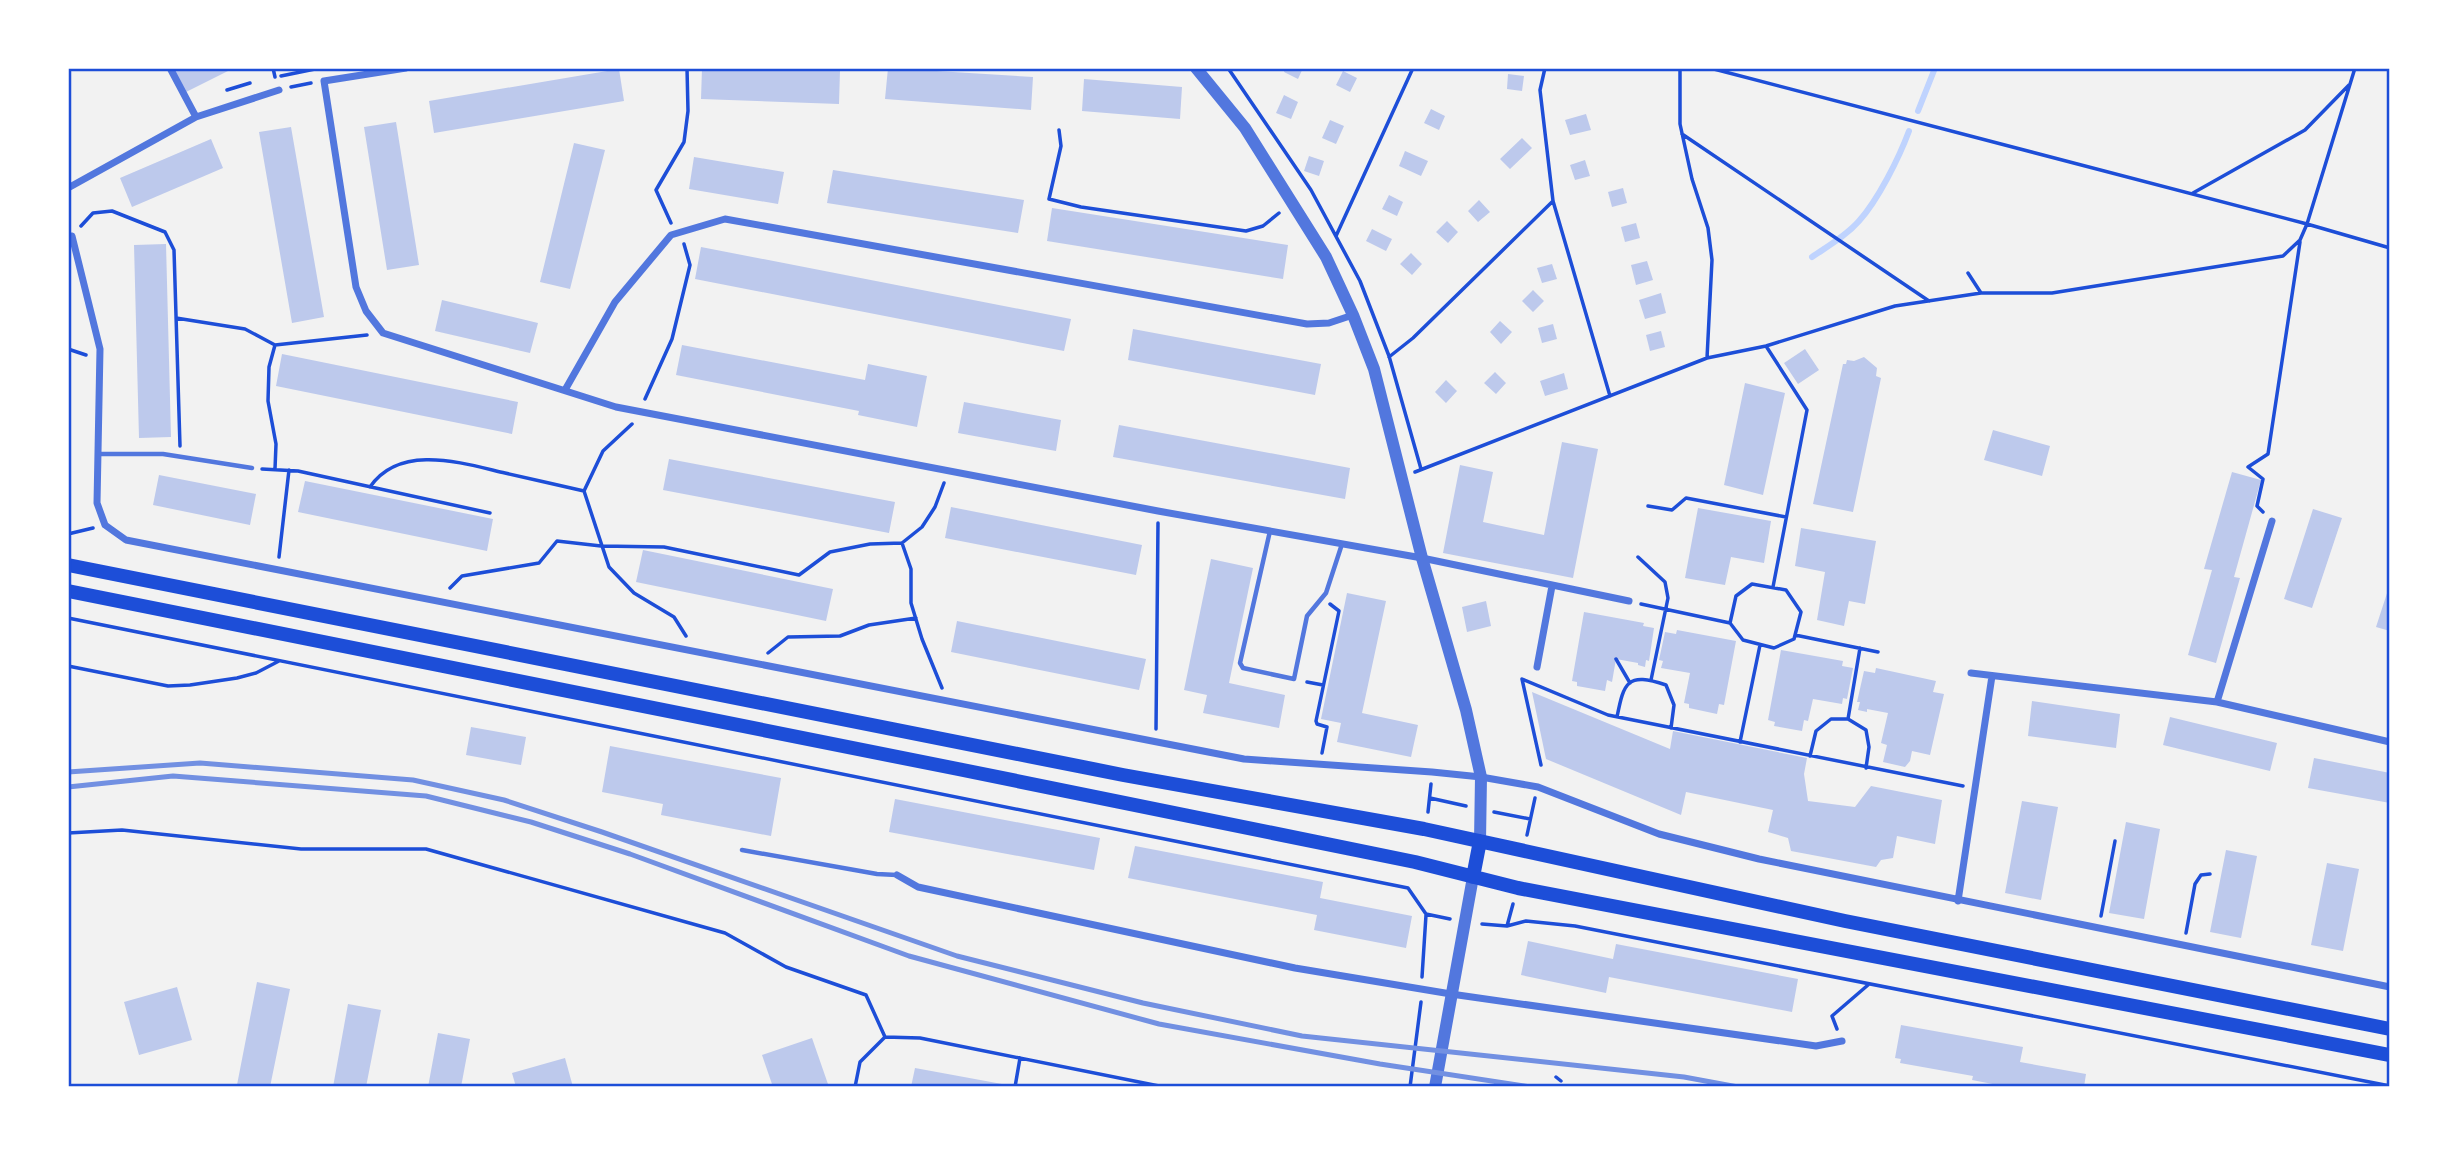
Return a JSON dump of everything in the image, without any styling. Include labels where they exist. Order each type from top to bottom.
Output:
[{"type":"main road","points":[[68,565],[1110,772],[1480,841],[1845,921],[2390,1029]]},
{"type":"main road","points":[[68,591],[1415,862],[1473,877],[2390,1055]]},
{"type":"main road","points":[[1473,877],[1480,841]]},
{"type":"street","points":[[170,68],[196,117]]},
{"type":"street","points":[[406,68],[324,81],[356,287],[366,311],[383,333],[616,407],[1158,511],[1422,558],[1629,601]]},
{"type":"street","points":[[1196,68],[1245,128],[1326,257],[1374,369],[1422,558],[1455,668],[1480,777],[1480,841]]},
{"type":"street","points":[[68,188],[196,117],[279,90]]},
{"type":"street","points":[[565,390],[615,302],[671,235],[725,219],[1307,324],[1329,323],[1353,315]]},
{"type":"street","points":[[72,236],[100,349],[97,503],[105,525],[126,540],[1244,759],[1480,777],[1538,787],[1659,834],[1759,859],[2390,987]]},
{"type":"street","points":[[2217,702],[2272,521]]},
{"type":"street","points":[[1537,667],[1552,586]]},
{"type":"street","points":[[1971,673],[2217,702],[2390,742]]},
{"type":"street","points":[[1958,901],[1992,676]]},
{"type":"street","points":[[897,875],[918,887],[1296,968],[1451,994],[1816,1046],[1842,1041]]},
{"type":"street","points":[[1435,1087],[1473,877]]},
{"type":"lane","points":[[99,454],[163,454],[252,468]]},
{"type":"lane","points":[[1270,531],[1240,663],[1243,668],[1294,679],[1307,615],[1326,593],[1342,544]]},
{"type":"lane","points":[[742,850],[877,874],[897,875]]},
{"type":"path","points":[[273,68],[275,77]]},
{"type":"path","points":[[687,68],[688,111],[684,142],[656,190],[685,245],[690,265],[672,339],[634,423],[603,451],[584,491],[609,567],[634,593],[674,617],[695,651]]},
{"type":"path","points":[[1326,257],[1413,68]]},
{"type":"path","points":[[1545,68],[1540,90],[1553,201],[1610,396]]},
{"type":"path","points":[[1680,68],[1682,134],[1692,179],[1708,228],[1712,260],[1707,358]]},
{"type":"path","points":[[1710,68],[2390,248]]},
{"type":"path","points":[[2272,521],[2257,506],[2263,479],[2248,467],[2268,454],[2300,240],[2354,68]]},
{"type":"path","points":[[279,90],[324,81]]},
{"type":"path","points":[[2191,194],[2305,130],[2350,84]]},
{"type":"path","points":[[1059,130],[1061,146],[1049,200],[1245,231],[1263,226],[1283,209]]},
{"type":"path","points":[[1682,134],[1929,301]]},
{"type":"path","points":[[1374,369],[1413,338],[1553,201]]},
{"type":"path","points":[[72,236],[93,213],[112,211],[165,232],[174,250],[180,457]]},
{"type":"path","points":[[1401,477],[1707,358],[1766,346],[1895,306],[1981,293],[2052,293],[2243,264],[2283,256],[2300,240]]},
{"type":"path","points":[[1968,273],[1981,293]]},
{"type":"path","points":[[176,318],[245,329],[275,345],[383,333]]},
{"type":"path","points":[[275,345],[269,367],[268,401],[276,444],[275,469]]},
{"type":"path","points":[[1766,346],[1807,410],[1773,588]]},
{"type":"path","points":[[68,349],[99,358]]},
{"type":"path","points":[[370,487],[379,474],[397,465],[423,459],[452,460],[584,491]]},
{"type":"path","points":[[252,468],[289,470],[490,513]]},
{"type":"path","points":[[277,569],[289,470]]},
{"type":"path","points":[[437,601],[462,576],[539,563],[557,541],[601,546],[664,547],[799,575],[830,552],[870,544],[902,543],[922,527],[935,507],[948,471]]},
{"type":"path","points":[[1648,506],[1672,510],[1686,498],[1786,517]]},
{"type":"path","points":[[1156,742],[1158,511]]},
{"type":"path","points":[[68,534],[105,525]]},
{"type":"path","points":[[902,543],[911,569],[911,603],[947,701]]},
{"type":"path","points":[[1638,557],[1665,582],[1668,598],[1651,680]]},
{"type":"path","points":[[1629,601],[1730,623],[1744,640],[1774,648],[1794,639],[1801,612],[1786,590],[1752,584],[1736,596],[1730,623]]},
{"type":"path","points":[[1320,764],[1327,727],[1316,722],[1339,611],[1329,603],[1326,593]]},
{"type":"path","points":[[68,618],[1408,888],[1426,914],[1507,926],[1526,921],[1575,926],[2390,1086]]},
{"type":"path","points":[[756,663],[789,637],[840,636],[869,625],[916,618]]},
{"type":"path","points":[[1795,635],[1878,652]]},
{"type":"path","points":[[1740,742],[1760,644]]},
{"type":"path","points":[[1848,719],[1860,648]]},
{"type":"path","points":[[1616,659],[1630,683]]},
{"type":"path","points":[[68,667],[168,686],[237,678],[256,673],[281,660]]},
{"type":"path","points":[[1294,679],[1323,685]]},
{"type":"path","points":[[1541,765],[1541,755],[1522,679],[1616,717],[1976,788]]},
{"type":"path","points":[[1616,717],[1623,689],[1634,680],[1651,680],[1666,685],[1674,705],[1671,728]]},
{"type":"path","points":[[1810,756],[1816,731],[1831,719],[1848,719],[1866,730],[1869,747],[1866,768]]},
{"type":"path","points":[[1430,798],[1530,819],[1538,787]]},
{"type":"path","points":[[68,833],[122,830],[301,849],[426,849],[725,933],[786,967],[866,995],[885,1037]]},
{"type":"path","points":[[2098,929],[2115,841]]},
{"type":"path","points":[[2184,946],[2195,884],[2200,875],[2210,874]]},
{"type":"path","points":[[1842,1041],[1832,1016],[1868,985]]},
{"type":"path","points":[[855,1087],[859,1062],[885,1037],[920,1038],[1164,1087]]},
{"type":"path","points":[[1014,1087],[1020,1058]]},
{"type":"building","points":[[172,68],[229,68],[230,70],[184,93]]},
{"type":"building","points":[[702,68],[840,71],[839,104],[701,99]]},
{"type":"building","points":[[888,68],[1033,77],[1031,110],[885,99]]},
{"type":"building","points":[[1285,68],[1303,68],[1298,79],[1284,72]]},
{"type":"building","points":[[619,69],[624,101],[434,133],[429,101]]},
{"type":"building","points":[[1343,71],[1357,78],[1350,92],[1336,85]]},
{"type":"building","points":[[1508,74],[1524,76],[1522,91],[1507,89]]},
{"type":"building","points":[[1084,79],[1182,87],[1180,119],[1082,111]]},
{"type":"building","points":[[1284,95],[1298,102],[1291,119],[1276,113]]},
{"type":"building","points":[[1431,109],[1445,116],[1439,130],[1424,123]]},
{"type":"building","points":[[1586,114],[1591,130],[1570,135],[1565,120]]},
{"type":"building","points":[[1330,120],[1344,126],[1336,144],[1322,138]]},
{"type":"building","points":[[396,122],[419,265],[387,270],[364,127]]},
{"type":"building","points":[[291,127],[324,317],[292,323],[259,132]]},
{"type":"building","points":[[1522,138],[1532,148],[1510,169],[1500,159]]},
{"type":"building","points":[[211,139],[223,168],[132,207],[120,178]]},
{"type":"building","points":[[574,143],[605,150],[570,289],[540,282]]},
{"type":"building","points":[[1405,151],[1428,161],[1421,176],[1399,166]]},
{"type":"building","points":[[1309,156],[1324,161],[1319,176],[1304,171]]},
{"type":"building","points":[[694,157],[784,172],[778,204],[689,189]]},
{"type":"building","points":[[1585,160],[1590,176],[1575,180],[1570,165]]},
{"type":"building","points":[[833,170],[1024,200],[1018,233],[827,203]]},
{"type":"building","points":[[1623,188],[1627,203],[1612,207],[1608,192]]},
{"type":"building","points":[[1389,195],[1403,202],[1397,216],[1382,209]]},
{"type":"building","points":[[1479,200],[1490,212],[1478,222],[1468,211]]},
{"type":"building","points":[[1052,208],[1288,245],[1283,279],[1047,241]]},
{"type":"building","points":[[1447,221],[1458,232],[1448,243],[1436,232]]},
{"type":"building","points":[[1636,223],[1640,238],[1625,242],[1621,227]]},
{"type":"building","points":[[1372,229],[1392,239],[1386,251],[1366,241]]},
{"type":"building","points":[[166,244],[171,437],[139,438],[134,245]]},
{"type":"building","points":[[701,247],[1071,319],[1064,351],[695,279]]},
{"type":"building","points":[[1411,253],[1422,264],[1412,275],[1400,264]]},
{"type":"building","points":[[1647,261],[1653,280],[1636,285],[1631,265]]},
{"type":"building","points":[[1552,264],[1557,279],[1542,283],[1537,268]]},
{"type":"building","points":[[1533,290],[1544,301],[1533,312],[1522,301]]},
{"type":"building","points":[[1661,293],[1666,313],[1645,319],[1639,300]]},
{"type":"building","points":[[442,300],[538,323],[530,353],[435,331]]},
{"type":"building","points":[[1500,321],[1512,332],[1501,344],[1490,332]]},
{"type":"building","points":[[1553,324],[1557,339],[1542,343],[1538,328]]},
{"type":"building","points":[[1133,329],[1321,364],[1315,395],[1128,360]]},
{"type":"building","points":[[1661,331],[1665,347],[1650,351],[1646,335]]},
{"type":"building","points":[[682,345],[865,380],[868,364],[927,376],[917,427],[858,415],[859,411],[676,375]]},
{"type":"building","points":[[1805,349],[1819,370],[1798,384],[1784,363]]},
{"type":"building","points":[[282,354],[518,402],[512,434],[276,386]]},
{"type":"building","points":[[1864,357],[1877,368],[1876,376],[1881,378],[1853,512],[1813,504],[1843,364],[1846,364],[1847,360],[1854,361]]},
{"type":"building","points":[[1495,372],[1506,383],[1496,394],[1484,383]]},
{"type":"building","points":[[1564,373],[1568,389],[1545,396],[1540,381]]},
{"type":"building","points":[[1446,380],[1457,391],[1446,403],[1435,392]]},
{"type":"building","points":[[1745,383],[1785,393],[1763,495],[1724,485]]},
{"type":"building","points":[[964,402],[1061,420],[1056,451],[958,433]]},
{"type":"building","points":[[1119,425],[1350,468],[1345,499],[1113,457]]},
{"type":"building","points":[[1993,430],[2050,446],[2042,476],[1984,460]]},
{"type":"building","points":[[1562,442],[1598,449],[1573,578],[1443,553],[1460,465],[1493,472],[1483,522],[1544,535]]},
{"type":"building","points":[[669,459],[895,502],[889,533],[663,490]]},
{"type":"building","points":[[2232,472],[2261,480],[2234,577],[2240,578],[2216,663],[2188,655],[2212,570],[2204,569]]},
{"type":"building","points":[[159,475],[256,494],[250,525],[153,505]]},
{"type":"building","points":[[305,481],[493,519],[487,551],[298,512]]},
{"type":"building","points":[[951,507],[1142,545],[1136,575],[945,538]]},
{"type":"building","points":[[1698,508],[1771,521],[1764,563],[1731,557],[1725,585],[1685,578]]},
{"type":"building","points":[[2313,509],[2342,518],[2312,608],[2284,599]]},
{"type":"building","points":[[1801,528],[1876,541],[1865,604],[1849,601],[1844,626],[1817,620],[1825,572],[1795,566]]},
{"type":"building","points":[[643,550],[833,589],[826,621],[636,582]]},
{"type":"building","points":[[1211,559],[1253,568],[1229,683],[1285,695],[1279,728],[1203,713],[1207,695],[1184,690]]},
{"type":"building","points":[[2390,584],[2390,631],[2376,627]]},
{"type":"building","points":[[1347,593],[1386,601],[1362,713],[1418,725],[1411,757],[1337,742],[1341,723],[1321,719]]},
{"type":"building","points":[[1486,601],[1491,626],[1467,632],[1462,607]]},
{"type":"building","points":[[1584,612],[1644,623],[1643,626],[1654,628],[1649,661],[1646,660],[1645,667],[1616,659],[1612,682],[1607,680],[1605,691],[1577,686],[1577,682],[1572,681]]},
{"type":"building","points":[[957,621],[1146,659],[1139,690],[951,652]]},
{"type":"building","points":[[1677,630],[1736,641],[1724,705],[1719,704],[1717,714],[1689,708],[1689,704],[1684,703],[1690,673],[1661,668],[1663,661],[1659,660],[1665,632],[1676,634]]},
{"type":"building","points":[[1781,650],[1843,661],[1842,666],[1853,668],[1847,699],[1843,698],[1842,704],[1813,699],[1808,721],[1804,720],[1802,731],[1774,726],[1775,722],[1768,720]]},
{"type":"building","points":[[1876,668],[1936,681],[1933,692],[1944,694],[1930,755],[1912,751],[1910,761],[1905,767],[1883,762],[1887,745],[1881,743],[1888,713],[1858,710],[1860,702],[1857,702],[1864,671],[1875,673]]},
{"type":"building","points":[[1532,692],[1670,749],[1673,731],[1807,758],[1804,774],[1808,801],[1855,807],[1871,786],[1942,800],[1935,844],[1897,836],[1893,858],[1881,860],[1876,867],[1791,851],[1788,838],[1768,832],[1773,810],[1686,792],[1681,815],[1546,759]]},
{"type":"building","points":[[2032,701],[2120,714],[2116,748],[2028,736]]},
{"type":"building","points":[[2170,717],[2277,743],[2270,771],[2163,745]]},
{"type":"building","points":[[471,727],[526,737],[521,765],[466,755]]},
{"type":"building","points":[[610,746],[781,778],[771,836],[661,815],[663,804],[602,792]]},
{"type":"building","points":[[2314,758],[2390,773],[2390,803],[2308,788]]},
{"type":"building","points":[[895,799],[1100,838],[1094,870],[889,832]]},
{"type":"building","points":[[2022,801],[2058,807],[2041,900],[2005,893]]},
{"type":"building","points":[[2126,822],[2160,829],[2144,919],[2109,913]]},
{"type":"building","points":[[1135,846],[1323,882],[1320,898],[1412,916],[1406,948],[1314,930],[1317,915],[1128,878]]},
{"type":"building","points":[[2226,850],[2257,856],[2241,938],[2210,932]]},
{"type":"building","points":[[2327,863],[2359,869],[2343,951],[2311,945]]},
{"type":"building","points":[[1528,941],[1613,959],[1616,944],[1798,979],[1792,1012],[1609,977],[1606,993],[1521,975]]},
{"type":"building","points":[[257,982],[290,989],[270,1087],[237,1085]]},
{"type":"building","points":[[177,987],[192,1040],[139,1055],[124,1002]]},
{"type":"building","points":[[348,1004],[381,1010],[366,1087],[333,1087]]},
{"type":"building","points":[[1901,1025],[2023,1047],[2020,1062],[2086,1074],[2084,1087],[2008,1087],[1972,1080],[1973,1076],[1900,1063],[1901,1059],[1895,1058]]},
{"type":"building","points":[[438,1033],[470,1039],[461,1087],[428,1087]]},
{"type":"building","points":[[812,1038],[829,1087],[773,1087],[762,1055]]},
{"type":"building","points":[[565,1058],[573,1087],[516,1087],[512,1073]]},
{"type":"building","points":[[915,1068],[1002,1084],[1002,1087],[911,1087]]},
{"type":"waterway","points":[[1918,111],[1935,68]]},
{"type":"waterway","points":[[1812,257],[1837,241],[1866,212],[1900,154],[1909,131]]},
{"type":"railway","points":[[68,772],[200,763],[413,780],[504,800],[957,956],[1143,1003],[1302,1036],[1684,1077],[1738,1087]]},
{"type":"railway","points":[[68,787],[173,776],[426,796],[531,822],[630,854],[909,956],[1159,1024],[1380,1064],[1531,1087]]}]
